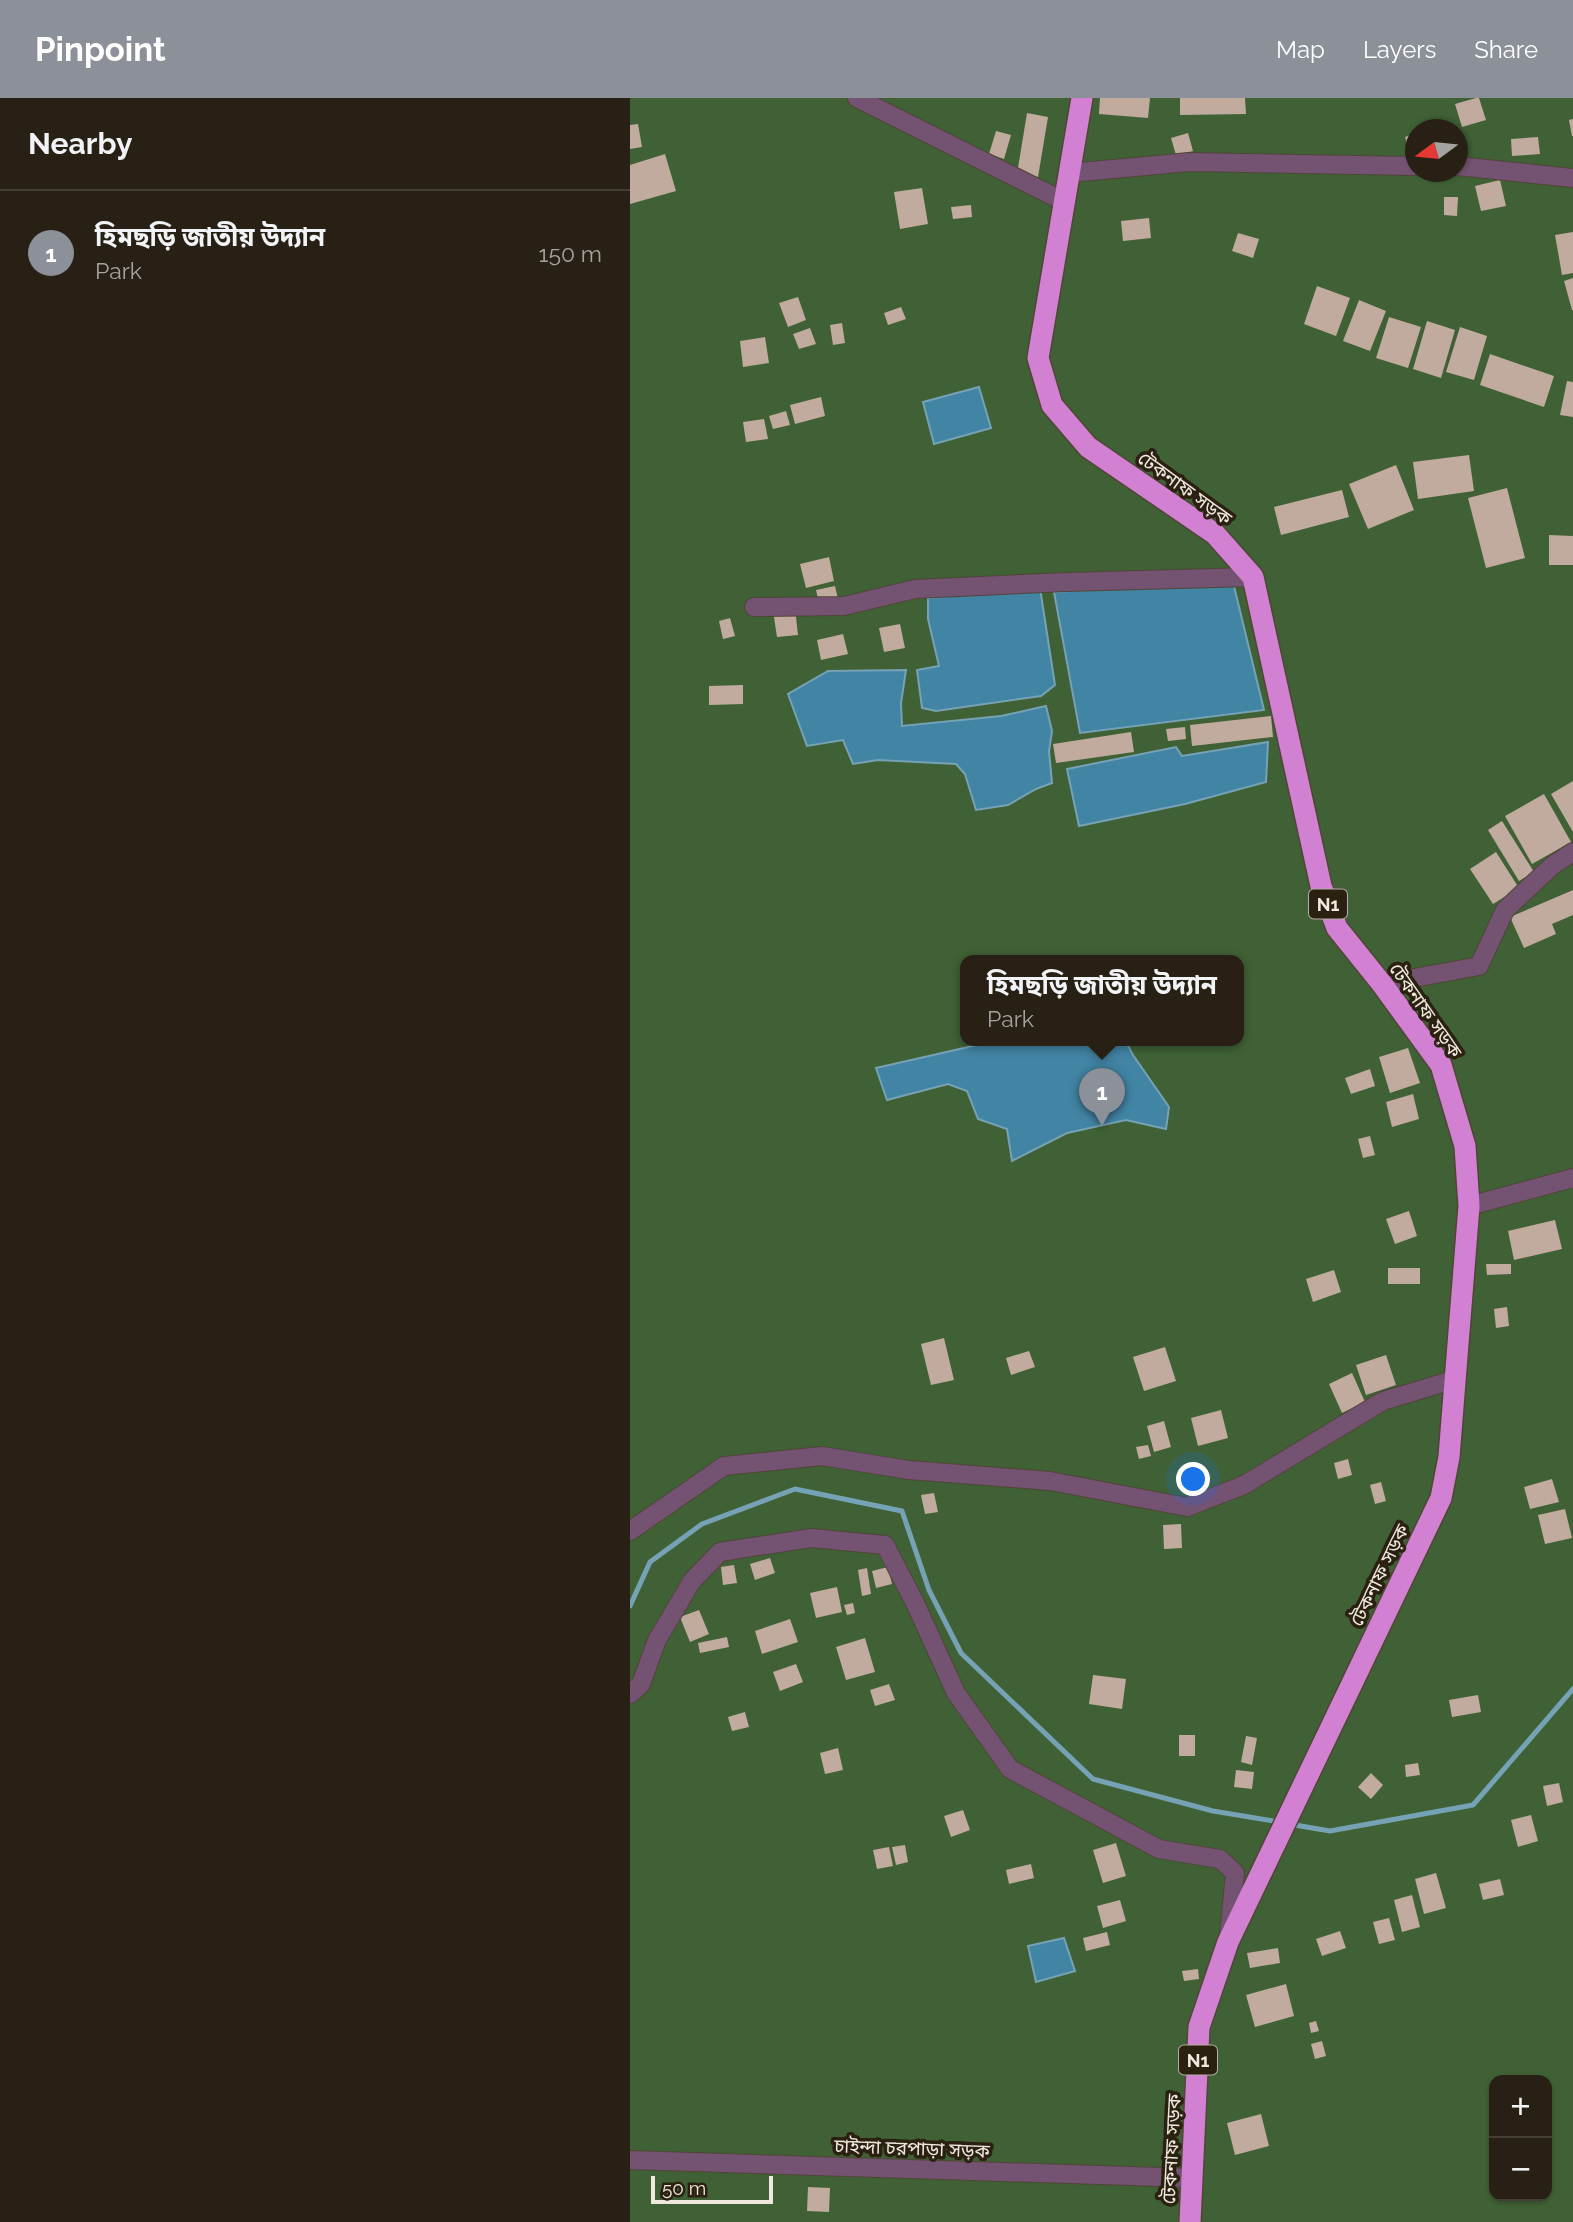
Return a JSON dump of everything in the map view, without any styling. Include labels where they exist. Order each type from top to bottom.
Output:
[{"type":"highway","name":"টেকনাফ সড়ক","points":[[1082,98],[1038,358],[1052,405],[1088,447],[1215,534],[1253,577],[1321,886],[1337,928],[1441,1065],[1465,1146],[1469,1206],[1449,1457],[1441,1498],[1228,1942],[1199,2027],[1190,2222]]},
{"type":"street","points":[[857,98],[1065,202]]},
{"type":"street","points":[[1070,173],[1189,162],[1405,166]]},
{"type":"street","points":[[1468,167],[1573,178]]},
{"type":"street","points":[[754,607],[844,606],[915,589],[1253,577]]},
{"type":"street","points":[[1382,984],[1479,966],[1505,910],[1553,865],[1573,852]]},
{"type":"street","points":[[1469,1206],[1573,1178]]},
{"type":"street","points":[[630,1531],[723,1466],[822,1456],[909,1470],[1050,1481],[1188,1507],[1244,1485],[1383,1401],[1456,1379]]},
{"type":"street","points":[[630,1694],[641,1685],[657,1640],[692,1581],[720,1552],[811,1538],[885,1545],[956,1693],[1010,1769],[1159,1849],[1220,1859],[1235,1874],[1228,1942]]},
{"type":"street","name":"চাইন্দা চরপাড়া সড়ক","points":[[630,2160],[1192,2178]]},
{"type":"green space","points":[[630,98],[1573,98],[1573,2222],[630,2222]]},
{"type":"water","points":[[979,387],[991,428],[934,444],[923,402]]},
{"type":"water","points":[[1233,582],[1264,710],[1080,733],[1054,592]]},
{"type":"water","points":[[1040,588],[1055,685],[1041,696],[936,711],[922,708],[917,670],[939,666],[928,619],[928,598]]},
{"type":"water","points":[[906,670],[901,703],[902,726],[1001,716],[1046,706],[1052,731],[1049,751],[1052,783],[1008,805],[976,810],[965,774],[956,764],[878,760],[853,764],[843,740],[807,746],[788,694],[828,671]]},
{"type":"water","points":[[1268,742],[1266,782],[1185,804],[1079,826],[1067,769],[1176,747],[1182,756]]},
{"type":"water","points":[[973,1046],[1128,1046],[1169,1107],[1166,1129],[1126,1120],[1067,1133],[1012,1161],[1007,1129],[978,1119],[967,1091],[948,1084],[887,1100],[876,1068]]},
{"type":"water","points":[[1064,1938],[1075,1971],[1036,1982],[1028,1946]]},
{"type":"building","points":[[1100,98],[1150,98],[1148,118],[1099,114]]},
{"type":"building","points":[[1180,98],[1245,98],[1246,114],[1180,115]]},
{"type":"building","points":[[1479,98],[1486,120],[1468,125],[1468,119],[1460,119],[1455,104]]},
{"type":"building","points":[[1027,113],[1048,117],[1038,177],[1017,174]]},
{"type":"building","points":[[1573,119],[1573,136],[1572,136],[1569,120]]},
{"type":"building","points":[[638,124],[642,147],[630,149],[630,125]]},
{"type":"building","points":[[996,131],[1011,135],[1004,159],[989,154]]},
{"type":"building","points":[[1188,133],[1193,151],[1176,155],[1171,138]]},
{"type":"building","points":[[1538,137],[1540,154],[1512,156],[1511,139]]},
{"type":"building","points":[[665,154],[676,191],[630,204],[630,165]]},
{"type":"building","points":[[1500,180],[1506,206],[1481,211],[1475,186]]},
{"type":"building","points":[[922,188],[928,224],[900,229],[894,192]]},
{"type":"building","points":[[1444,197],[1458,197],[1457,216],[1444,215]]},
{"type":"building","points":[[971,205],[972,217],[953,219],[951,207]]},
{"type":"building","points":[[1149,218],[1151,238],[1123,241],[1121,221]]},
{"type":"building","points":[[1573,232],[1573,273],[1562,275],[1555,235]]},
{"type":"building","points":[[1238,233],[1259,239],[1253,258],[1232,251]]},
{"type":"building","points":[[1573,278],[1573,310],[1572,310],[1564,281]]},
{"type":"building","points":[[1317,286],[1350,298],[1336,336],[1304,324]]},
{"type":"building","points":[[798,297],[806,320],[788,327],[779,303]]},
{"type":"building","points":[[1359,300],[1386,311],[1370,351],[1343,341]]},
{"type":"building","points":[[901,307],[906,319],[888,325],[884,313]]},
{"type":"building","points":[[1389,317],[1421,327],[1408,368],[1376,358]]},
{"type":"building","points":[[1427,321],[1455,330],[1441,378],[1413,369]]},
{"type":"building","points":[[842,323],[845,343],[833,345],[830,325]]},
{"type":"building","points":[[1460,327],[1487,336],[1474,380],[1446,372]]},
{"type":"building","points":[[810,328],[816,344],[799,349],[793,334]]},
{"type":"building","points":[[765,337],[769,363],[743,367],[740,341]]},
{"type":"building","points":[[1490,354],[1554,376],[1544,407],[1480,385]]},
{"type":"building","points":[[1567,381],[1573,382],[1573,417],[1560,415]]},
{"type":"building","points":[[821,397],[825,416],[795,424],[790,405]]},
{"type":"building","points":[[786,411],[790,425],[773,429],[769,416]]},
{"type":"building","points":[[764,419],[768,439],[746,442],[743,422]]},
{"type":"building","points":[[1469,455],[1474,491],[1418,499],[1413,462]]},
{"type":"building","points":[[1396,465],[1414,510],[1368,529],[1349,484]]},
{"type":"building","points":[[1507,488],[1525,558],[1486,568],[1468,498]]},
{"type":"building","points":[[1342,490],[1349,517],[1281,535],[1274,507]]},
{"type":"building","points":[[1549,535],[1573,536],[1573,565],[1549,565]]},
{"type":"building","points":[[829,557],[834,581],[806,588],[800,564]]},
{"type":"building","points":[[835,586],[838,599],[819,603],[816,590]]},
{"type":"building","points":[[795,608],[798,635],[777,637],[773,611]]},
{"type":"building","points":[[730,618],[735,636],[723,639],[719,621]]},
{"type":"building","points":[[900,624],[905,648],[884,652],[879,628]]},
{"type":"building","points":[[843,634],[848,654],[821,660],[817,640]]},
{"type":"building","points":[[743,685],[743,704],[709,705],[709,686]]},
{"type":"building","points":[[1271,716],[1273,737],[1192,746],[1190,725]]},
{"type":"building","points":[[1185,727],[1186,739],[1168,741],[1166,729]]},
{"type":"building","points":[[1131,732],[1134,752],[1056,763],[1053,744]]},
{"type":"building","points":[[1573,781],[1573,832],[1551,794]]},
{"type":"building","points":[[1544,794],[1571,842],[1532,864],[1505,816]]},
{"type":"building","points":[[1502,821],[1534,872],[1519,881],[1488,830]]},
{"type":"building","points":[[1496,852],[1519,888],[1493,904],[1470,869]]},
{"type":"building","points":[[1573,890],[1573,915],[1552,924],[1556,934],[1524,948],[1510,917]]},
{"type":"building","points":[[1408,1048],[1420,1083],[1390,1093],[1379,1057]]},
{"type":"building","points":[[1370,1069],[1375,1086],[1351,1094],[1345,1078]]},
{"type":"building","points":[[1413,1094],[1419,1119],[1392,1127],[1386,1102]]},
{"type":"building","points":[[1370,1136],[1375,1155],[1363,1158],[1358,1139]]},
{"type":"building","points":[[1409,1211],[1417,1236],[1395,1244],[1386,1219]]},
{"type":"building","points":[[1555,1220],[1562,1249],[1514,1260],[1508,1231]]},
{"type":"building","points":[[1486,1264],[1511,1264],[1511,1274],[1487,1275]]},
{"type":"building","points":[[1388,1268],[1420,1268],[1420,1284],[1388,1284]]},
{"type":"building","points":[[1334,1270],[1341,1292],[1313,1302],[1306,1279]]},
{"type":"building","points":[[1507,1307],[1509,1326],[1496,1328],[1494,1309]]},
{"type":"building","points":[[944,1338],[954,1380],[931,1385],[921,1344]]},
{"type":"building","points":[[1165,1347],[1176,1381],[1144,1391],[1133,1357]]},
{"type":"building","points":[[1029,1351],[1035,1367],[1011,1375],[1006,1358]]},
{"type":"building","points":[[1386,1355],[1396,1385],[1366,1395],[1356,1365]]},
{"type":"building","points":[[1352,1373],[1365,1402],[1342,1413],[1329,1384]]},
{"type":"building","points":[[1221,1410],[1228,1438],[1198,1446],[1191,1418]]},
{"type":"building","points":[[1164,1421],[1171,1447],[1154,1452],[1147,1426]]},
{"type":"building","points":[[1148,1445],[1151,1456],[1139,1459],[1136,1447]]},
{"type":"building","points":[[1348,1459],[1352,1475],[1338,1479],[1334,1463]]},
{"type":"building","points":[[1552,1479],[1559,1502],[1530,1509],[1524,1487]]},
{"type":"building","points":[[1381,1482],[1386,1501],[1375,1504],[1370,1485]]},
{"type":"building","points":[[934,1493],[938,1512],[925,1514],[921,1495]]},
{"type":"building","points":[[1565,1509],[1572,1538],[1545,1544],[1538,1515]]},
{"type":"building","points":[[1181,1524],[1182,1548],[1164,1549],[1163,1525]]},
{"type":"building","points":[[770,1558],[775,1573],[755,1580],[750,1564]]},
{"type":"building","points":[[734,1565],[737,1583],[723,1585],[721,1567]]},
{"type":"building","points":[[888,1567],[892,1584],[876,1588],[872,1571]]},
{"type":"building","points":[[867,1568],[871,1594],[862,1596],[858,1570]]},
{"type":"building","points":[[837,1587],[842,1612],[816,1618],[810,1593]]},
{"type":"building","points":[[853,1603],[855,1613],[847,1615],[844,1605]]},
{"type":"building","points":[[699,1610],[709,1634],[690,1642],[680,1617]]},
{"type":"building","points":[[790,1619],[798,1642],[762,1654],[755,1631]]},
{"type":"building","points":[[727,1637],[729,1647],[700,1653],[698,1643]]},
{"type":"building","points":[[865,1638],[875,1672],[846,1680],[836,1647]]},
{"type":"building","points":[[796,1664],[803,1682],[780,1691],[773,1672]]},
{"type":"building","points":[[1093,1675],[1126,1679],[1122,1709],[1089,1704]]},
{"type":"building","points":[[889,1684],[895,1700],[875,1706],[870,1690]]},
{"type":"building","points":[[1478,1695],[1481,1712],[1452,1717],[1449,1700]]},
{"type":"building","points":[[745,1712],[749,1727],[732,1731],[728,1717]]},
{"type":"building","points":[[1179,1735],[1195,1735],[1195,1756],[1179,1756]]},
{"type":"building","points":[[1246,1736],[1257,1738],[1252,1765],[1241,1762]]},
{"type":"building","points":[[838,1748],[843,1770],[825,1774],[820,1753]]},
{"type":"building","points":[[1418,1763],[1420,1775],[1406,1777],[1405,1765]]},
{"type":"building","points":[[1236,1770],[1254,1772],[1252,1789],[1234,1787]]},
{"type":"building","points":[[1371,1773],[1383,1785],[1371,1799],[1358,1787]]},
{"type":"building","points":[[1559,1783],[1563,1802],[1547,1806],[1543,1786]]},
{"type":"building","points":[[963,1810],[970,1830],[951,1837],[944,1816]]},
{"type":"building","points":[[1531,1815],[1538,1841],[1518,1847],[1511,1820]]},
{"type":"building","points":[[1116,1843],[1126,1876],[1103,1883],[1093,1850]]},
{"type":"building","points":[[905,1845],[908,1862],[896,1865],[892,1847]]},
{"type":"building","points":[[889,1847],[893,1866],[877,1869],[873,1850]]},
{"type":"building","points":[[1031,1864],[1034,1878],[1009,1884],[1006,1870]]},
{"type":"building","points":[[1436,1873],[1446,1908],[1424,1914],[1415,1879]]},
{"type":"building","points":[[1500,1879],[1504,1895],[1483,1900],[1479,1884]]},
{"type":"building","points":[[1412,1895],[1420,1927],[1402,1932],[1394,1900]]},
{"type":"building","points":[[1120,1900],[1126,1921],[1103,1928],[1097,1906]]},
{"type":"building","points":[[1389,1918],[1395,1940],[1379,1944],[1373,1922]]},
{"type":"building","points":[[1340,1931],[1346,1948],[1322,1956],[1316,1939]]},
{"type":"building","points":[[1107,1932],[1110,1945],[1086,1951],[1083,1938]]},
{"type":"building","points":[[1278,1948],[1280,1963],[1250,1968],[1247,1953]]},
{"type":"building","points":[[1198,1969],[1199,1979],[1184,1981],[1182,1971]]},
{"type":"building","points":[[1286,1984],[1294,2016],[1255,2027],[1246,1995]]},
{"type":"building","points":[[1316,2021],[1319,2031],[1311,2033],[1309,2023]]},
{"type":"building","points":[[1322,2041],[1326,2056],[1315,2059],[1311,2044]]},
{"type":"building","points":[[1261,2114],[1269,2146],[1235,2155],[1227,2123]]},
{"type":"building","points":[[808,2187],[830,2188],[829,2212],[807,2211]]},
{"type":"waterway","points":[[630,1606],[650,1562],[702,1524],[795,1489],[902,1511],[929,1590],[961,1653],[1093,1779],[1213,1811],[1279,1822]]},
{"type":"waterway","points":[[1289,1824],[1330,1831],[1473,1805],[1573,1689]]},
{"type":"place","name":"হিমছড়ি জাতীয় উদ্যান","points":[[1102,1126]]}]
